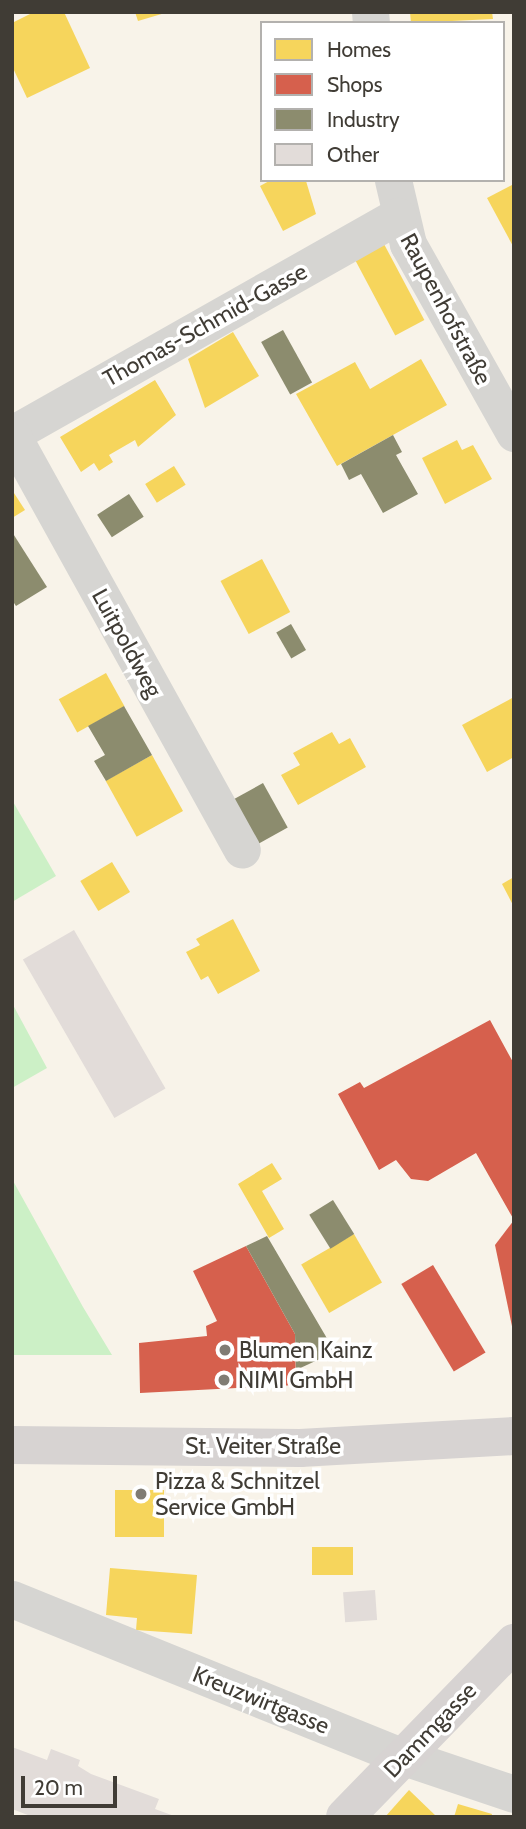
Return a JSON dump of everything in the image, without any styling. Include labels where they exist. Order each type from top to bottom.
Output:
[{"type":"main road","name":"St. Veiter Straße","points":[[12,1445],[300,1448],[514,1436]]},
{"type":"main road","name":"Dammgasse","points":[[345,1817],[514,1643]]},
{"type":"street","name":"Raupenhofstraße","points":[[393,182],[398,216],[514,433]]},
{"type":"street","name":"Thomas-Schmid-Gasse","points":[[12,435],[398,216]]},
{"type":"street","name":"Luitpoldweg","points":[[12,435],[242,850]]},
{"type":"street","name":"Kreuzwirtgasse","points":[[12,1599],[404,1758],[514,1794]]},
{"type":"green space","points":[[12,800],[56,876],[12,902]]},
{"type":"green space","points":[[12,1003],[47,1068],[12,1088]]},
{"type":"green space","points":[[12,1179],[83,1307],[112,1355],[12,1355]]},
{"type":"building: Homes","points":[[34,12],[64,12],[90,68],[27,98],[12,66],[12,23]]},
{"type":"building: Homes","points":[[135,12],[165,12],[165,13],[138,21]]},
{"type":"building: Homes","points":[[410,12],[492,12],[493,19],[452,21],[411,21]]},
{"type":"building: Homes","points":[[267,182],[306,182],[316,214],[283,231],[260,186]]},
{"type":"building: Homes","points":[[514,184],[514,248],[487,198]]},
{"type":"building: Homes","points":[[384,244],[424,320],[395,335],[355,259]]},
{"type":"building: Homes","points":[[233,332],[259,376],[205,408],[188,359]]},
{"type":"building: Homes","points":[[421,359],[447,405],[337,466],[296,394],[355,362],[370,389]]},
{"type":"building: Homes","points":[[155,380],[176,415],[138,447],[135,440],[109,455],[113,462],[99,471],[94,463],[81,472],[60,437]]},
{"type":"building: Homes","points":[[457,440],[462,450],[473,445],[492,479],[445,504],[422,458]]},
{"type":"building: Homes","points":[[174,466],[186,485],[157,503],[145,484]]},
{"type":"building: Homes","points":[[12,490],[25,510],[12,518]]},
{"type":"building: Homes","points":[[262,559],[290,612],[249,634],[221,581]]},
{"type":"building: Homes","points":[[106,673],[124,706],[77,732],[59,699]]},
{"type":"building: Homes","points":[[514,697],[514,757],[487,772],[462,725]]},
{"type":"building: Homes","points":[[332,732],[339,744],[350,738],[366,767],[298,805],[281,775],[300,765],[293,753]]},
{"type":"building: Homes","points":[[152,755],[183,811],[137,837],[106,781]]},
{"type":"building: Homes","points":[[112,862],[130,892],[98,911],[80,881]]},
{"type":"building: Homes","points":[[514,877],[514,907],[502,884]]},
{"type":"building: Homes","points":[[233,919],[260,971],[218,994],[208,976],[201,980],[186,952],[200,945],[196,939]]},
{"type":"building: Homes","points":[[272,1163],[282,1179],[262,1191],[284,1229],[269,1238],[238,1184]]},
{"type":"building: Homes","points":[[354,1234],[382,1282],[329,1313],[301,1264]]},
{"type":"building: Homes","points":[[115,1490],[164,1490],[164,1537],[115,1537]]},
{"type":"building: Homes","points":[[312,1547],[353,1547],[353,1575],[312,1575]]},
{"type":"building: Homes","points":[[110,1568],[197,1575],[192,1634],[136,1630],[137,1618],[106,1615]]},
{"type":"building: Homes","points":[[409,1790],[437,1817],[385,1817]]},
{"type":"building: Homes","points":[[458,1804],[492,1814],[491,1817],[454,1817]]},
{"type":"building: Shops","points":[[490,1020],[514,1064],[514,1220],[476,1153],[428,1181],[411,1179],[396,1160],[379,1170],[338,1094],[360,1082],[364,1088]]},
{"type":"building: Shops","points":[[514,1220],[514,1331],[513,1331],[495,1245]]},
{"type":"building: Shops","points":[[246,1246],[295,1334],[296,1385],[140,1393],[139,1343],[207,1336],[206,1326],[217,1321],[193,1271]]},
{"type":"building: Shops","points":[[433,1265],[486,1352],[454,1371],[401,1284]]},
{"type":"building: Industry","points":[[283,330],[312,382],[290,395],[261,342]]},
{"type":"building: Industry","points":[[393,435],[402,452],[396,455],[418,494],[383,513],[361,474],[349,480],[341,464]]},
{"type":"building: Industry","points":[[129,494],[144,517],[112,537],[97,515]]},
{"type":"building: Industry","points":[[12,532],[47,587],[16,606],[12,600]]},
{"type":"building: Industry","points":[[291,624],[306,650],[291,658],[276,632]]},
{"type":"building: Industry","points":[[124,706],[152,755],[106,781],[94,761],[105,755],[88,726]]},
{"type":"building: Industry","points":[[263,783],[288,828],[257,845],[232,800]]},
{"type":"building: Industry","points":[[333,1200],[354,1234],[330,1249],[309,1215]]},
{"type":"building: Industry","points":[[267,1236],[335,1352],[296,1370],[295,1334],[246,1246]]},
{"type":"building: Other","points":[[74,930],[166,1088],[114,1118],[23,960]]},
{"type":"building: Other","points":[[375,1590],[377,1620],[345,1622],[343,1592]]},
{"type":"building: Other","points":[[12,1747],[47,1760],[51,1749],[80,1760],[78,1766],[91,1774],[159,1799],[155,1809],[177,1817],[33,1817],[12,1809]]},
{"type":"place","name":"Blumen Kainz","points":[[225,1350]]},
{"type":"place","name":"NIMI GmbH","points":[[224,1380]]},
{"type":"place","name":"Pizza & Schnitzel Service GmbH","points":[[141,1494]]}]
